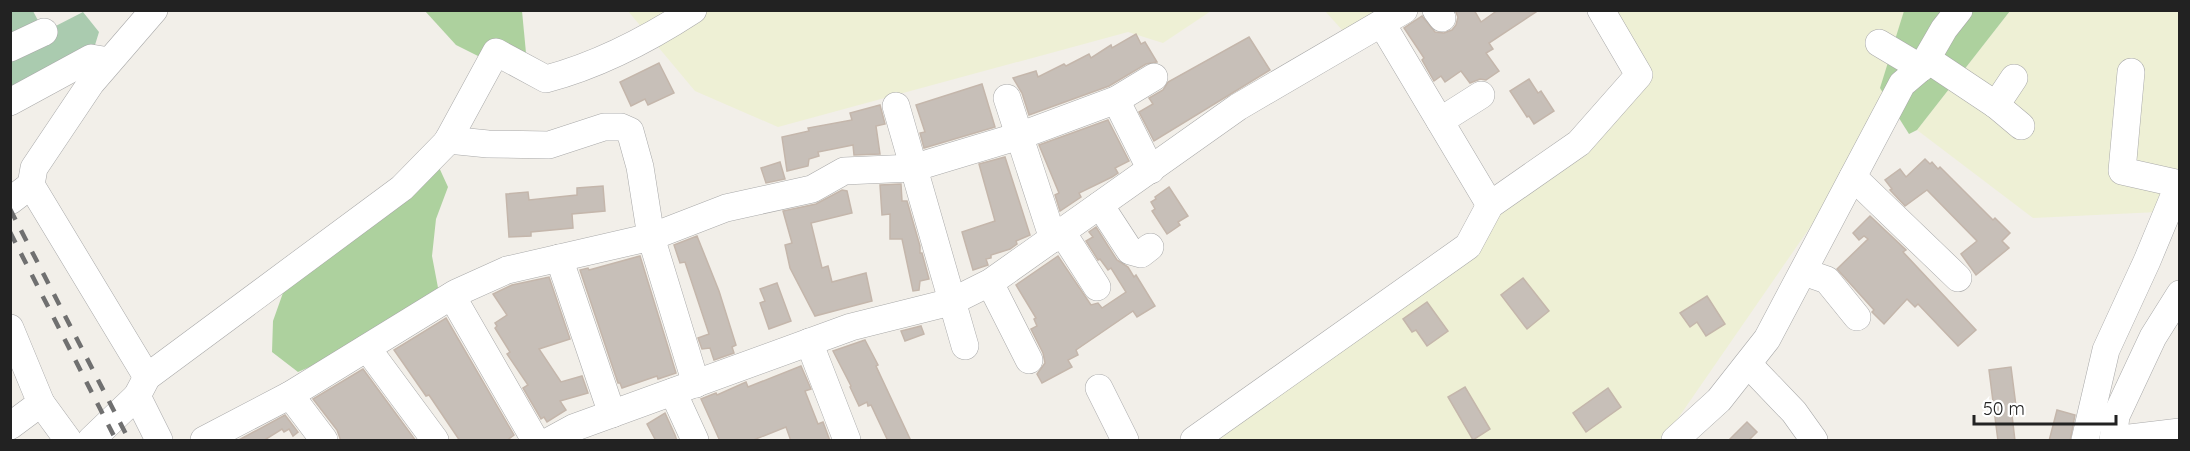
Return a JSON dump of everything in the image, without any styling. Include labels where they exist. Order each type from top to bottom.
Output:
[{"type":"street","points":[[154,10],[91,83],[34,168],[21,193],[142,386],[159,441]]},
{"type":"street","points":[[91,441],[142,386],[402,188],[448,140],[496,52],[546,79],[574,72],[651,37],[693,10]]},
{"type":"street","points":[[1194,441],[1468,246],[1490,205],[1580,142],[1640,75],[1601,10]]},
{"type":"street","points":[[1675,441],[1719,400],[1767,339],[1853,177],[1917,70],[1959,10]]},
{"type":"street","points":[[551,441],[573,428],[809,342],[851,327],[951,302],[990,283],[1238,107],[1393,17],[1440,121],[1490,205]]},
{"type":"street","points":[[10,48],[44,32]]},
{"type":"street","points":[[1879,43],[1917,70],[1996,105],[2021,126]]},
{"type":"street","points":[[10,102],[91,58],[109,61]]},
{"type":"street","points":[[2085,441],[2106,350],[2179,184],[2122,171],[2131,72]]},
{"type":"street","points":[[209,439],[290,395],[452,296],[507,270],[651,237],[726,208],[812,189],[844,171],[914,168],[1019,136],[1116,100],[1154,77]]},
{"type":"street","points":[[1996,105],[2014,78]]},
{"type":"street","points":[[1440,121],[1481,95]]},
{"type":"street","points":[[1006,98],[1058,236],[1097,287]]},
{"type":"street","points":[[1116,100],[1151,170]]},
{"type":"street","points":[[896,106],[965,346]]},
{"type":"street","points":[[448,140],[488,144],[549,145],[589,131],[621,127],[630,131],[640,167],[651,237],[695,441]]},
{"type":"street","points":[[1853,177],[1958,278]]},
{"type":"street","points":[[1100,206],[1130,251],[1141,254],[1150,247]]},
{"type":"street","points":[[559,258],[612,414]]},
{"type":"street","points":[[1804,272],[1827,280],[1857,316]]},
{"type":"street","points":[[990,283],[1029,360]]},
{"type":"street","points":[[2180,294],[2153,337],[2116,416],[2113,441],[2180,432]]},
{"type":"street","points":[[452,296],[535,441]]},
{"type":"street","points":[[10,328],[41,403],[68,441]]},
{"type":"street","points":[[809,342],[847,441]]},
{"type":"street","points":[[367,348],[435,441]]},
{"type":"street","points":[[1748,364],[1794,412],[1814,441]]},
{"type":"street","points":[[1099,388],[1125,441]]},
{"type":"street","points":[[290,395],[324,441]]},
{"type":"street","points":[[10,426],[41,403]]},
{"type":"green space","points":[[11,11],[33,11],[44,32],[83,12],[99,32],[91,58],[11,97]]},
{"type":"green space","points":[[425,11],[522,11],[526,53],[482,58],[456,45]]},
{"type":"green space","points":[[628,11],[1211,11],[1163,43],[1128,32],[778,127],[695,91]]},
{"type":"green space","points":[[1325,11],[1381,11],[1344,32]]},
{"type":"green space","points":[[1600,11],[1912,11],[1880,126],[1663,440],[1194,440],[1469,243],[1639,75]]},
{"type":"green space","points":[[1904,11],[2010,11],[1917,130],[1909,134],[1880,88]]},
{"type":"green space","points":[[2010,11],[2179,11],[2179,211],[2033,218],[1917,130]]},
{"type":"green space","points":[[437,163],[448,187],[436,219],[432,256],[439,293],[321,362],[298,372],[272,352],[273,321],[284,290]]},
{"type":"building","points":[[1455,10],[1474,10],[1481,22],[1498,10],[1539,10],[1489,43],[1493,49],[1486,53],[1499,71],[1486,80],[1480,79],[1470,83],[1461,71],[1445,82],[1441,76],[1434,81],[1422,60],[1424,58],[1404,28],[1422,16],[1435,32],[1444,33],[1452,30],[1456,25],[1458,17]]},
{"type":"building","points":[[1136,34],[1141,44],[1145,42],[1157,62],[1146,64],[1109,86],[1029,115],[1022,93],[1013,78],[1036,71],[1038,77],[1089,54],[1091,58],[1111,45],[1112,48]]},
{"type":"building","points":[[1249,37],[1270,70],[1154,141],[1139,112],[1153,104],[1149,98],[1163,90],[1168,82]]},
{"type":"building","points":[[659,63],[674,93],[648,105],[645,99],[631,106],[620,82]]},
{"type":"building","points":[[1529,79],[1538,93],[1541,91],[1554,111],[1534,124],[1510,91]]},
{"type":"building","points":[[982,84],[995,127],[924,148],[920,133],[925,132],[916,105]]},
{"type":"building","points":[[880,105],[885,124],[876,126],[880,154],[854,155],[853,145],[818,152],[819,156],[809,159],[808,166],[787,171],[782,137],[809,131],[808,128],[852,120],[850,113]]},
{"type":"building","points":[[1108,120],[1129,161],[1115,168],[1118,173],[1112,177],[1079,193],[1081,197],[1060,211],[1055,195],[1059,193],[1039,145]]},
{"type":"building","points":[[1005,157],[1030,235],[1016,241],[1017,244],[1010,249],[991,255],[991,258],[986,259],[988,265],[973,270],[962,232],[995,221],[979,164]]},
{"type":"building","points":[[1925,159],[1930,164],[1932,162],[1938,169],[1940,167],[1993,220],[1995,218],[2010,233],[2002,241],[2009,248],[1976,275],[1961,254],[1977,241],[1927,190],[1905,206],[1890,190],[1892,189],[1885,180],[1900,169],[1906,177]]},
{"type":"building","points":[[780,162],[785,179],[766,183],[761,168]]},
{"type":"building","points":[[901,184],[902,201],[907,201],[929,279],[920,281],[919,290],[913,291],[902,239],[890,239],[890,214],[882,215],[880,185]]},
{"type":"building","points":[[603,186],[605,211],[572,214],[573,228],[531,232],[531,236],[509,237],[506,194],[528,192],[529,200],[577,195],[577,188]]},
{"type":"building","points":[[1169,187],[1188,216],[1178,222],[1180,225],[1167,234],[1152,211],[1155,209],[1151,202]]},
{"type":"building","points":[[842,190],[847,191],[852,213],[811,223],[822,268],[828,266],[832,282],[866,273],[872,301],[815,316],[790,268],[785,245],[792,243],[783,211],[816,204]]},
{"type":"building","points":[[1870,216],[1906,250],[1903,252],[1976,330],[1958,346],[1918,304],[1915,307],[1907,299],[1884,324],[1837,269],[1868,239],[1864,236],[1859,240],[1853,233]]},
{"type":"building","points":[[1096,227],[1117,260],[1128,267],[1134,277],[1136,275],[1155,306],[1137,317],[1133,311],[1076,350],[1078,355],[1068,360],[1072,367],[1042,383],[1037,374],[1045,363],[1043,353],[1031,329],[1037,326],[1034,319],[1036,318],[1016,285],[1058,256],[1091,305],[1098,303],[1102,308],[1126,292],[1111,268],[1108,270],[1100,259],[1098,260],[1086,241],[1093,237],[1089,232]]},
{"type":"building","points":[[697,236],[719,291],[736,345],[732,347],[734,353],[714,360],[710,348],[702,349],[698,338],[709,334],[685,262],[680,263],[674,245]]},
{"type":"building","points":[[640,256],[676,373],[658,379],[657,376],[622,388],[618,383],[580,270],[588,268],[589,270]]},
{"type":"building","points":[[549,277],[570,339],[539,349],[561,382],[582,376],[588,393],[560,401],[566,410],[547,422],[544,417],[541,419],[523,388],[528,385],[507,354],[510,352],[495,328],[497,326],[495,323],[507,315],[493,294],[512,285]]},
{"type":"building","points":[[1523,278],[1549,311],[1527,329],[1501,295]]},
{"type":"building","points":[[777,283],[791,321],[769,329],[760,303],[765,301],[760,289]]},
{"type":"building","points":[[1707,296],[1725,324],[1706,336],[1697,322],[1690,327],[1680,313]]},
{"type":"building","points":[[1427,302],[1448,331],[1427,346],[1416,330],[1412,332],[1403,319]]},
{"type":"building","points":[[446,318],[514,435],[506,441],[460,441],[429,395],[426,396],[394,350]]},
{"type":"building","points":[[921,326],[924,334],[905,341],[901,331]]},
{"type":"building","points":[[865,340],[911,441],[888,441],[871,405],[868,406],[867,402],[859,406],[833,351]]},
{"type":"building","points":[[801,366],[811,389],[805,391],[818,424],[823,422],[830,441],[791,441],[786,427],[751,441],[720,441],[701,399],[716,393],[717,395],[746,382],[748,387]]},
{"type":"building","points":[[2011,367],[2017,414],[2012,415],[2015,441],[1998,441],[1989,370]]},
{"type":"building","points":[[363,369],[416,441],[341,441],[337,430],[313,399]]},
{"type":"building","points":[[1465,387],[1490,429],[1473,440],[1448,397]]},
{"type":"building","points":[[1608,388],[1621,407],[1586,432],[1573,413]]},
{"type":"building","points":[[2057,410],[2075,415],[2070,441],[2049,441]]},
{"type":"building","points":[[665,413],[677,441],[656,441],[647,424]]},
{"type":"building","points":[[285,415],[298,432],[293,436],[289,429],[284,432],[282,429],[263,441],[237,441]]},
{"type":"building","points":[[1747,422],[1757,432],[1748,441],[1728,441]]},
{"type":"railway","points":[[10,209],[129,440]]},
{"type":"railway","points":[[10,232],[116,440]]}]
